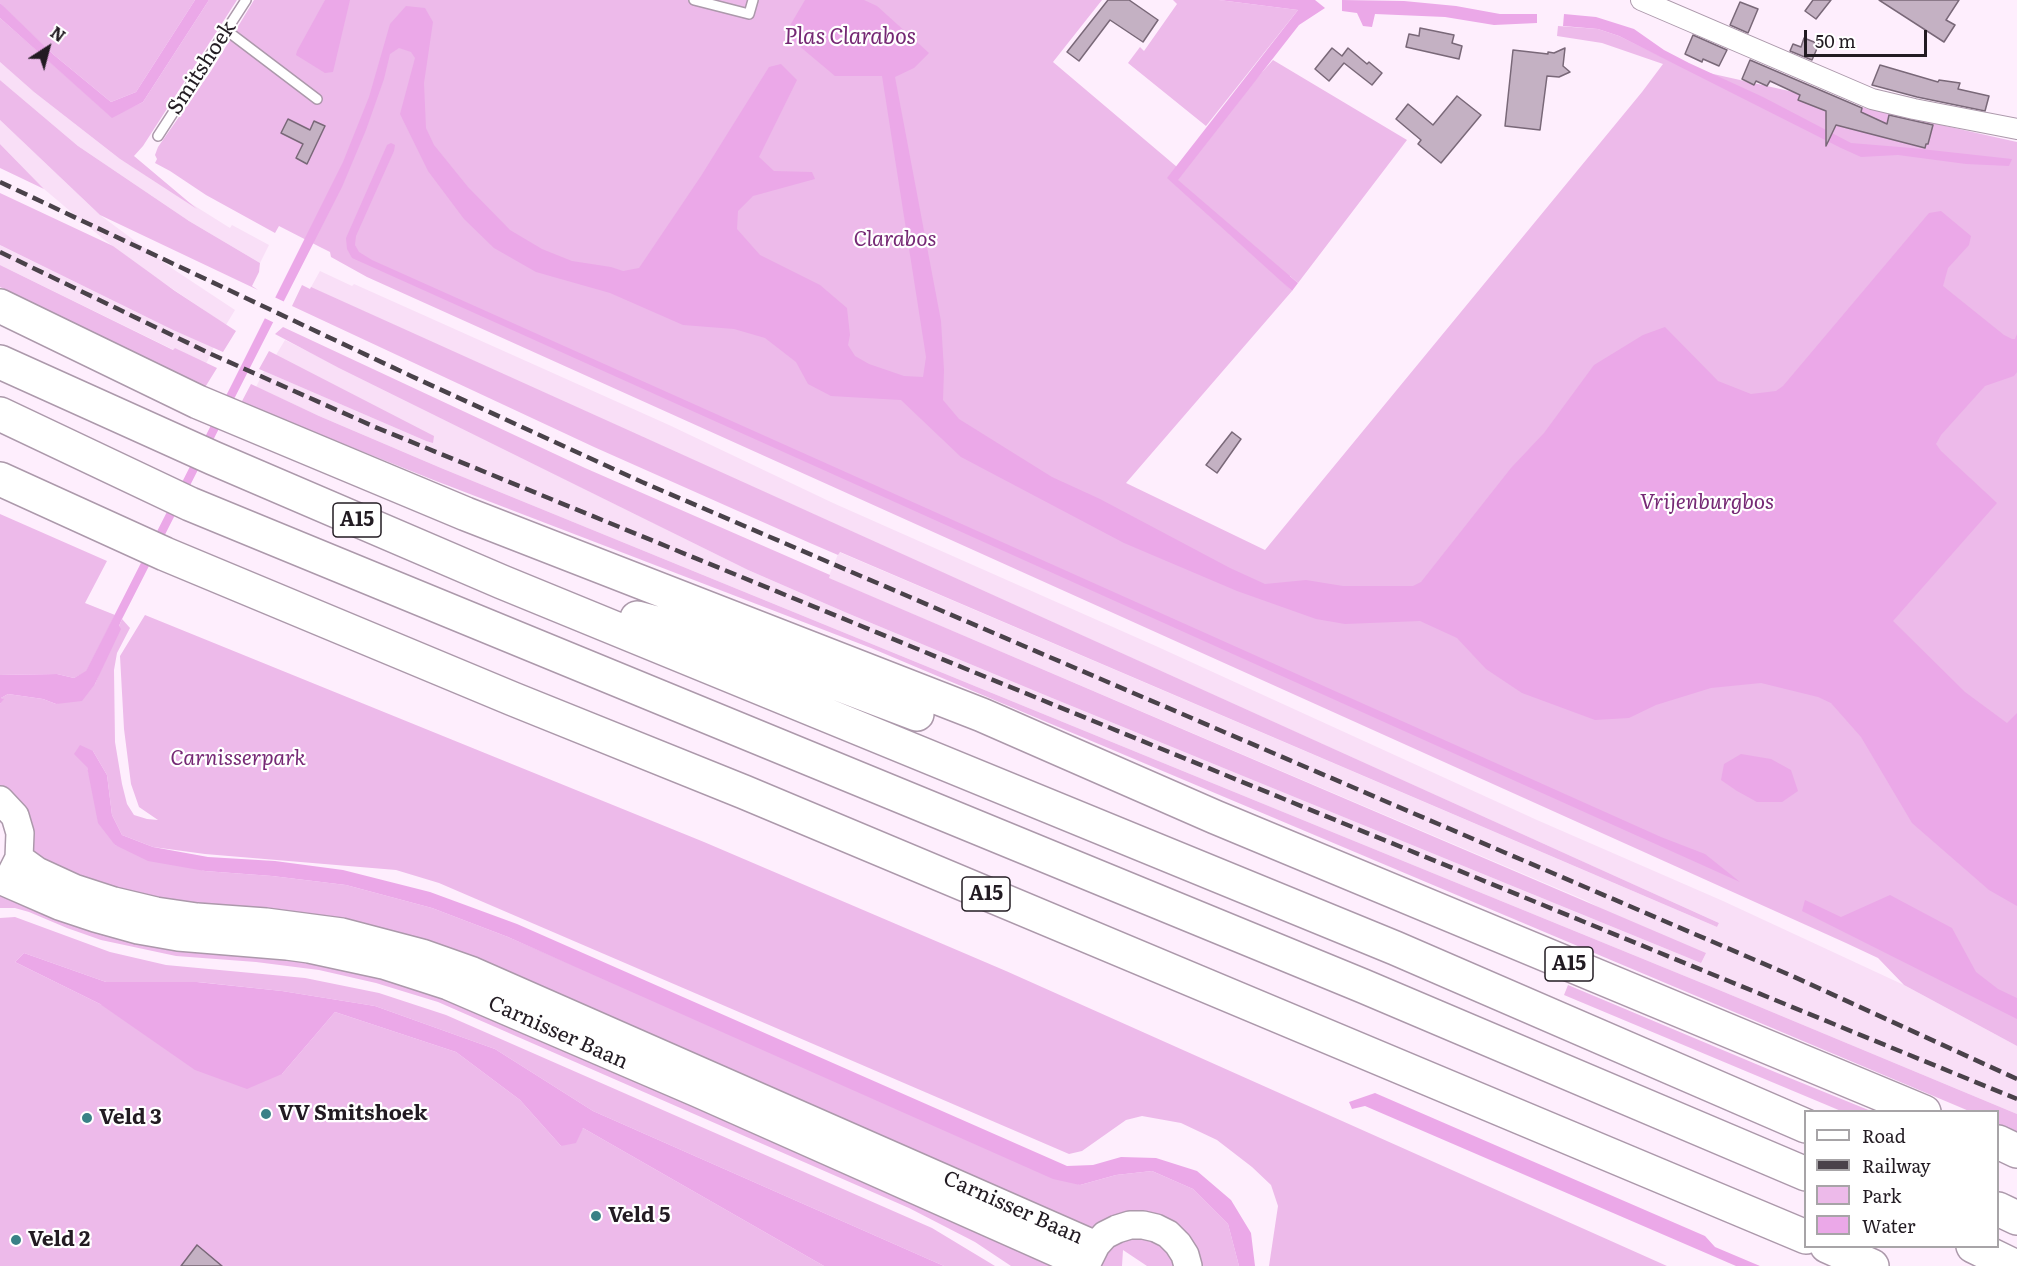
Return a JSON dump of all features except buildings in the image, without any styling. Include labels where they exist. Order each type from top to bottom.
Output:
[{"type":"highway","name":"A15","points":[[0,306],[198,402],[236,418],[466,514],[982,716],[1215,817],[1919,1110]]},
{"type":"highway","name":"A15","points":[[0,362],[175,442],[502,582],[1395,948],[1804,1125]]},
{"type":"highway","name":"A15","points":[[0,414],[190,504],[1352,982],[1804,1173]]},
{"type":"highway","name":"A15","points":[[0,479],[131,540],[513,699],[744,792],[1804,1236]]},
{"type":"highway","name":"A15","points":[[502,582],[697,635],[796,668],[1000,745],[1215,817]]},
{"type":"highway","points":[[1999,1142],[2017,1151]]},
{"type":"highway","points":[[1999,1209],[2017,1218]]},
{"type":"highway","points":[[1832,1248],[1872,1266]]},
{"type":"highway","points":[[1964,1248],[1992,1266]]},
{"type":"highway","points":[[1977,1248],[2014,1266]]},
{"type":"main road","points":[[0,800],[10,809],[18,824],[21,841],[19,858],[11,875],[2,884]]},
{"type":"main road","name":"Carnisser Baan","points":[[19,858],[37,871],[65,884],[114,901],[156,911],[198,917],[266,922],[342,932],[422,953],[473,971],[1090,1259]]},
{"type":"main road","name":"Carnisser Baan","points":[[2,884],[59,906],[138,930],[178,937],[309,949],[383,965],[448,986],[1090,1259]]},
{"type":"main road","points":[[1090,1259],[1105,1235],[1117,1228],[1130,1225],[1150,1226],[1168,1234],[1178,1244],[1185,1255],[1188,1266]]},
{"type":"street","points":[[1641,0],[1872,99],[2017,129]]},
{"type":"lane","name":"Smitshoek","points":[[158,136],[246,0]]},
{"type":"lane","points":[[694,0],[749,14],[753,0]]},
{"type":"lane","points":[[226,30],[317,99]]},
{"type":"shaded area","points":[[0,62],[34,92],[120,159],[230,228],[232,225],[269,245],[260,263],[189,221],[78,146],[0,80]]},
{"type":"shaded area","points":[[0,120],[100,215],[173,269],[235,310],[226,325],[146,271],[102,238],[44,189],[0,144]]},
{"type":"shaded area","points":[[0,245],[173,330],[214,347],[206,364],[0,265]]},
{"type":"shaded area","points":[[320,271],[352,286],[354,284],[669,425],[833,503],[1158,647],[1537,820],[1723,901],[1904,985],[2017,1046],[2017,1114],[441,468],[256,387],[264,371],[433,442],[276,355],[285,340],[748,570],[1052,698],[1701,963],[1587,901],[828,578],[839,552],[1717,927],[1719,923],[310,289]]},
{"type":"green space","points":[[0,0],[195,0],[136,92],[111,102],[54,55],[4,8]]},
{"type":"green space","points":[[209,0],[237,0],[143,146],[134,156],[197,209],[120,159],[34,92],[0,62],[0,18],[112,117],[143,102]]},
{"type":"green space","points":[[254,0],[1102,0],[1053,62],[1177,167],[1273,60],[1407,140],[1298,283],[1290,276],[1284,283],[1292,291],[1126,483],[1265,550],[1663,64],[1602,43],[1557,36],[1558,26],[1598,29],[1619,36],[1682,67],[2017,142],[2017,1046],[1904,985],[1878,958],[367,277],[331,257],[330,252],[279,226],[275,233],[206,195],[155,163],[157,159],[155,155],[158,147],[211,71]]},
{"type":"green space","points":[[1173,0],[1219,0],[1298,10],[1206,126],[1128,63],[1140,47],[1144,51],[1177,4]]},
{"type":"green space","points":[[0,80],[78,146],[189,221],[260,263],[259,272],[252,286],[258,290],[100,215],[0,120]]},
{"type":"green space","points":[[0,144],[44,189],[0,168]]},
{"type":"green space","points":[[0,193],[113,246],[236,331],[223,352],[0,245]]},
{"type":"green space","points":[[0,265],[173,350],[175,348],[217,368],[204,389],[0,287]]},
{"type":"green space","points":[[302,285],[310,289],[311,287],[1719,923],[1717,927],[840,552],[838,555],[594,447],[292,306]]},
{"type":"green space","points":[[283,327],[585,468],[830,575],[829,578],[1706,953],[1701,963],[1052,698],[748,570],[339,368],[275,334]]},
{"type":"green space","points":[[269,351],[434,436],[433,443],[259,369]]},
{"type":"green space","points":[[251,384],[441,468],[2017,1114],[2017,1132],[1999,1124],[1999,1110],[1967,1110],[871,648],[436,481],[241,403]]},
{"type":"green space","points":[[0,514],[107,561],[85,603],[115,615],[86,672],[74,678],[57,674],[0,675]]},
{"type":"green space","name":"Carnisserpark","points":[[145,615],[704,842],[1006,971],[1667,1266],[1269,1266],[1278,1206],[1271,1185],[1217,1140],[1181,1123],[1142,1116],[1126,1120],[1082,1151],[1069,1154],[439,883],[396,870],[205,854],[153,847],[122,835],[112,815],[107,775],[93,751],[87,767],[115,845],[205,871],[346,885],[432,908],[508,937],[1080,1185],[1116,1175],[1152,1171],[1193,1189],[1228,1224],[1239,1266],[1199,1266],[1158,1216],[1133,1211],[1090,1228],[458,958],[149,902],[75,880],[28,850],[16,800],[0,786],[0,704],[3,699],[1,698],[8,694],[43,699],[56,704],[95,684],[122,619],[130,628],[117,653],[114,670],[115,742],[122,784],[127,804],[134,815],[158,820],[139,807],[131,784],[124,729],[120,656]]},
{"type":"green space","points":[[0,894],[371,967],[1070,1266],[1011,1266],[975,1242],[909,1208],[438,1002],[376,983],[319,970],[256,962],[176,956],[101,940],[29,912],[15,908],[0,908]]},
{"type":"green space","name":"VV Smitshoek","points":[[15,917],[110,952],[166,965],[305,978],[379,993],[446,1015],[932,1228],[995,1266],[944,1266],[593,1111],[495,1049],[375,1006],[282,991],[198,982],[106,982],[24,953],[15,962],[100,1004],[282,1074],[335,1012],[456,1052],[520,1100],[561,1146],[583,1128],[824,1266],[0,1266],[0,918]]},
{"type":"green space","points":[[1568,985],[1869,1110],[1839,1110],[1564,995]]},
{"type":"green space","points":[[1130,1237],[1143,1237],[1155,1241],[1166,1249],[1175,1266],[1147,1266],[1123,1250],[1122,1266],[1099,1266],[1108,1249],[1118,1241]]},
{"type":"water","points":[[195,0],[209,0],[143,102],[112,118],[0,18],[0,3],[54,55],[111,102],[136,92]]},
{"type":"water","points":[[325,0],[350,0],[333,72],[325,73],[296,55]]},
{"type":"water","name":"Plas Clarabos","points":[[805,0],[864,0],[877,6],[929,53],[914,68],[895,77],[941,321],[943,400],[959,419],[1052,477],[1100,499],[1230,568],[1265,584],[1306,580],[1343,586],[1413,586],[1421,582],[1511,468],[1544,433],[1594,365],[1643,335],[1665,327],[1718,381],[1751,394],[1776,391],[1783,386],[1929,213],[1941,211],[1971,236],[1969,245],[1948,268],[1943,286],[2004,335],[2015,339],[2017,334],[2017,372],[2014,376],[1985,386],[1941,435],[1936,444],[1997,503],[1893,621],[1965,692],[2007,723],[2017,713],[2017,906],[1989,890],[1912,823],[1861,737],[1831,703],[1818,697],[1761,683],[1711,688],[1656,705],[1629,718],[1595,720],[1522,693],[1486,669],[1457,638],[1420,621],[1345,624],[1316,619],[1237,591],[1124,543],[961,457],[901,400],[831,396],[808,384],[796,362],[765,338],[734,329],[683,325],[610,293],[536,272],[494,248],[464,219],[428,171],[400,114],[415,58],[411,52],[399,48],[390,54],[384,79],[366,130],[342,187],[122,619],[119,626],[121,629],[95,684],[82,701],[56,704],[43,699],[8,694],[1,698],[4,699],[0,704],[0,675],[57,674],[74,678],[86,671],[343,162],[369,97],[390,24],[406,6],[425,8],[433,22],[424,83],[426,128],[434,145],[468,187],[510,230],[542,249],[572,261],[623,271],[639,268],[701,176],[769,67],[781,64],[797,80],[759,157],[774,171],[812,172],[815,179],[753,196],[738,211],[737,229],[760,255],[820,285],[847,308],[850,335],[848,345],[855,356],[869,364],[904,376],[923,377],[926,357],[882,76],[835,76],[785,34]]},
{"type":"water","points":[[1219,0],[1315,0],[1325,8],[1299,25],[1178,180],[1298,283],[1292,291],[1167,178],[1298,10]]},
{"type":"water","points":[[1342,0],[1404,1],[1456,6],[1500,14],[1537,14],[1537,23],[1494,25],[1445,17],[1375,14],[1372,27],[1363,26],[1357,13],[1342,11]]},
{"type":"water","points":[[1564,14],[1596,17],[1634,29],[1664,50],[1763,97],[1851,143],[2012,159],[2009,166],[1966,164],[1898,155],[1861,157],[1619,36],[1598,29],[1563,26]]},
{"type":"water","points":[[391,143],[395,145],[394,151],[356,236],[355,245],[359,252],[372,260],[1661,837],[1705,854],[1740,882],[352,258],[347,249],[346,238],[387,145]]},
{"type":"water","points":[[80,745],[93,751],[107,775],[112,815],[122,835],[153,847],[208,857],[275,861],[343,870],[430,892],[517,924],[1067,1166],[1093,1165],[1121,1157],[1156,1158],[1197,1171],[1231,1200],[1251,1233],[1255,1266],[1239,1266],[1228,1224],[1193,1189],[1152,1171],[1116,1175],[1080,1185],[1053,1179],[508,937],[432,908],[346,885],[205,871],[148,861],[115,845],[98,823],[87,767],[74,754]]},
{"type":"water","points":[[1741,754],[1771,759],[1791,770],[1798,791],[1782,802],[1757,802],[1737,791],[1721,780],[1724,764]]},
{"type":"water","points":[[1890,895],[1952,928],[1976,972],[1998,989],[2017,998],[2017,1019],[1802,911],[1805,900],[1841,917]]},
{"type":"water","points":[[24,953],[106,982],[197,982],[282,991],[375,1006],[495,1049],[593,1111],[944,1266],[824,1266],[583,1128],[576,1143],[561,1146],[520,1100],[456,1052],[335,1012],[282,1074],[247,1089],[195,1070],[100,1004],[15,962]]},
{"type":"water","points":[[1375,1093],[1705,1236],[1715,1247],[1760,1266],[1736,1266],[1365,1106],[1352,1109],[1349,1102]]},
{"type":"pier","points":[[272,296],[287,303],[277,324],[262,317]]},
{"type":"railway","points":[[0,182],[642,482],[1790,975],[2017,1079]]},
{"type":"railway","points":[[0,252],[211,354],[375,427],[2017,1099]]},
{"type":"place","name":"VV Smitshoek","points":[[266,1114]]},
{"type":"place","name":"Veld 3","points":[[87,1118]]},
{"type":"place","name":"Veld 5","points":[[596,1216]]},
{"type":"place","name":"Veld 2","points":[[16,1240]]},
{"type":"park label","name":"Clarabos","points":[[895,240]]},
{"type":"park label","name":"Vrijenburgbos","points":[[1707,503]]}]
